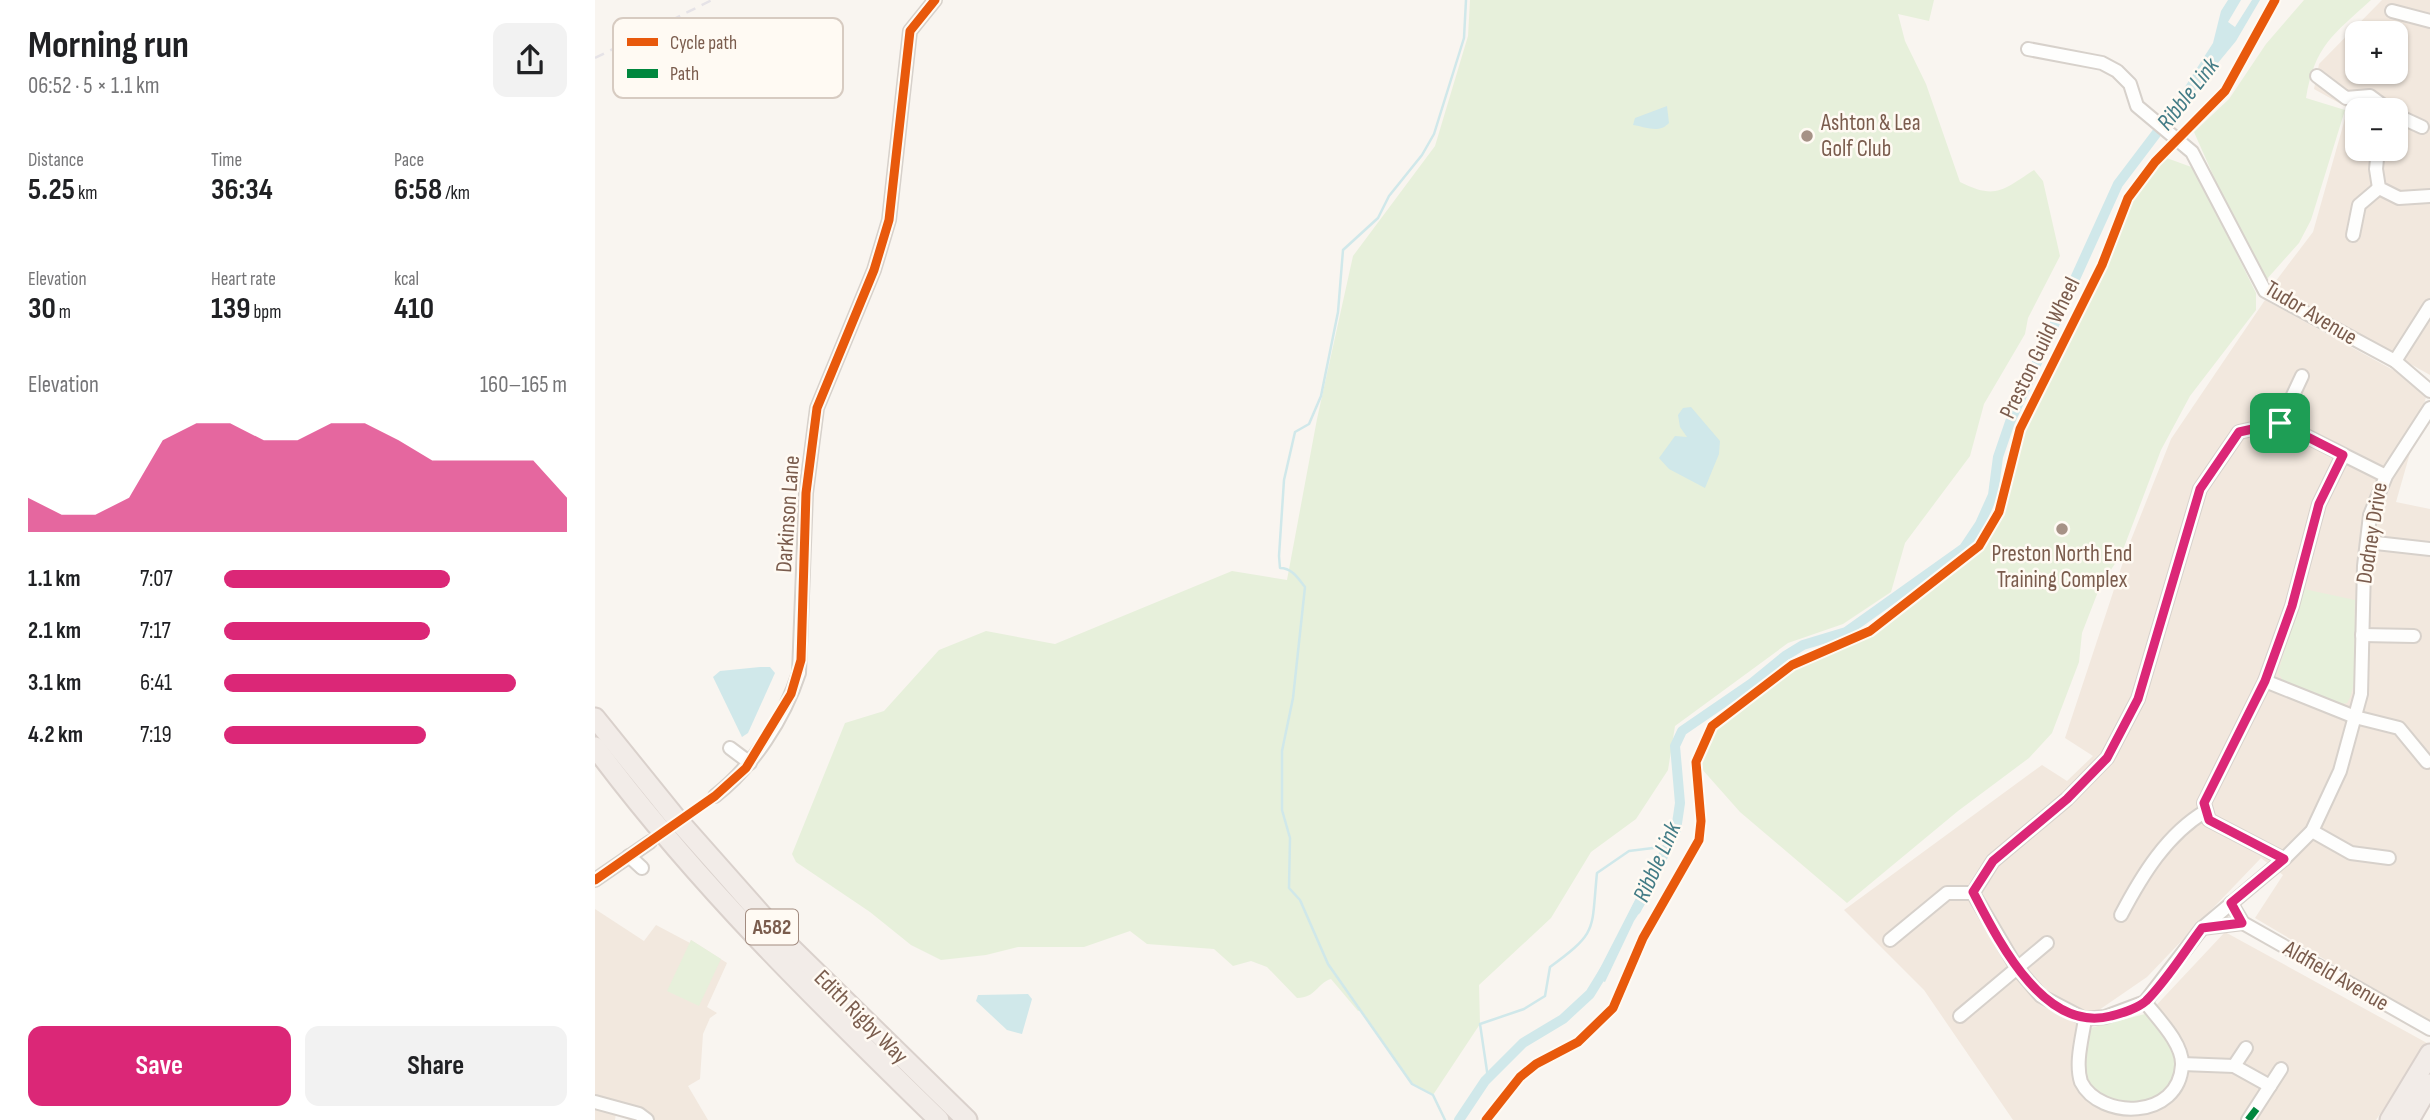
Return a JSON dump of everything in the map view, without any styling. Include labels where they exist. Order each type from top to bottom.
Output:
[{"type":"highway","name":"Edith Rigby Way","points":[[595,718],[675,817],[780,936],[967,1120]]},
{"type":"highway","name":"Edith Rigby Way","points":[[595,747],[648,818],[749,932],[939,1120]]},
{"type":"highway","points":[[2390,1120],[2430,1054]]},
{"type":"highway","points":[[2409,1120],[2430,1084]]},
{"type":"street","name":"Darkinson Lane","points":[[715,796],[750,762],[791,695],[799,673],[806,493],[817,408],[874,270],[889,220],[910,31],[935,0]]},
{"type":"street","points":[[2392,11],[2430,21]]},
{"type":"street","name":"Tudor Avenue","points":[[2028,49],[2102,63],[2130,84],[2137,106],[2192,152],[2265,290],[2395,361],[2430,391]]},
{"type":"street","points":[[2317,76],[2346,98],[2373,98]]},
{"type":"street","points":[[2408,122],[2422,127]]},
{"type":"street","points":[[2377,161],[2379,188]]},
{"type":"street","points":[[2379,188],[2399,198],[2430,196]]},
{"type":"street","points":[[2353,234],[2360,205],[2379,188]]},
{"type":"street","points":[[2395,361],[2430,306]]},
{"type":"street","points":[[1973,892],[1993,861],[2067,799],[2107,758],[2138,699],[2200,489],[2239,432],[2280,423],[2302,376]]},
{"type":"street","points":[[2386,476],[2430,408]]},
{"type":"street","name":"Dodney Drive","points":[[2145,1002],[2202,928],[2284,859],[2312,831],[2340,771],[2361,694],[2370,515],[2386,476],[2280,423]]},
{"type":"street","points":[[2284,859],[2209,820],[2204,803],[2265,681],[2292,606],[2319,504],[2343,455]]},
{"type":"street","points":[[2367,542],[2430,549]]},
{"type":"street","points":[[2362,635],[2414,636]]},
{"type":"street","points":[[2265,681],[2355,717],[2399,728],[2427,762]]},
{"type":"street","points":[[730,748],[750,762]]},
{"type":"street","points":[[2122,915],[2141,877],[2185,823],[2206,811]]},
{"type":"street","points":[[2312,831],[2351,853],[2389,858]]},
{"type":"street","points":[[595,880],[650,842]]},
{"type":"street","points":[[629,856],[642,868]]},
{"type":"street","points":[[1890,940],[1947,893],[1973,892]]},
{"type":"street","points":[[1973,892],[2017,968],[2041,996],[2085,1019],[2118,1014],[2145,1002],[2176,1045],[2182,1064],[2177,1086],[2161,1107],[2133,1119],[2104,1110],[2085,1090],[2078,1063],[2085,1019]]},
{"type":"street","points":[[2202,928],[2242,923],[2231,903]]},
{"type":"street","name":"Aldfield Avenue","points":[[2242,923],[2430,1029]]},
{"type":"street","points":[[1960,1016],[2047,943]]},
{"type":"street","points":[[2234,1066],[2246,1048]]},
{"type":"street","points":[[2182,1064],[2234,1066],[2270,1086]]},
{"type":"street","points":[[2248,1120],[2281,1069]]},
{"type":"street","points":[[595,1102],[639,1114],[647,1120]]},
{"type":"shaded area","points":[[2382,0],[2430,0],[2430,375],[2272,286],[2313,232],[2345,119],[2345,161],[2408,161],[2408,98],[2345,98],[2345,106],[2314,89],[2319,64],[2345,38],[2345,84],[2408,84],[2408,21],[2361,21]]},
{"type":"shaded area","points":[[2265,300],[2395,371],[2426,397],[2396,502],[2430,509],[2430,1022],[2255,918],[2283,875],[2261,858],[2147,977],[2099,1010],[2078,1017],[2087,1036],[2149,1013],[2225,932],[2427,1043],[2376,1120],[2013,1120],[1924,990],[1844,910],[2042,765],[2067,781],[2093,756],[2065,738],[2127,550],[2171,439]]},
{"type":"shaded area","points":[[595,909],[644,941],[656,925],[690,943],[691,940],[727,963],[707,1007],[717,1013],[710,1018],[703,1034],[700,1079],[688,1086],[708,1120],[629,1120],[616,1113],[615,1120],[595,1120]]},
{"type":"green space","name":"Ashton & Lea Golf Club","points":[[1470,0],[1934,0],[1929,21],[1898,14],[1905,41],[1926,84],[1960,182],[1982,191],[1999,190],[2034,170],[2043,181],[2060,256],[2028,318],[2025,334],[1984,404],[1970,456],[1905,543],[1891,592],[1843,624],[1788,643],[1675,726],[1668,770],[1636,819],[1591,852],[1551,918],[1479,985],[1480,1024],[1433,1095],[1412,1084],[1361,1010],[1358,1011],[1331,979],[1308,996],[1297,998],[1267,967],[1251,961],[1233,966],[1214,949],[1147,944],[1130,931],[1084,947],[1018,947],[986,955],[941,960],[911,945],[870,912],[796,862],[792,854],[845,723],[884,711],[939,650],[986,631],[1055,644],[1232,571],[1287,580],[1317,419],[1353,256],[1435,146],[1468,36]]},
{"type":"green space","points":[[2304,0],[2371,0],[2345,21],[2328,42],[2315,65],[2306,98],[2345,110],[2311,220],[2299,243],[2266,280],[2252,263],[2194,132],[2229,99],[2266,44]]},
{"type":"green space","name":"Preston North End Training Complex","points":[[2164,157],[2194,168],[2256,293],[2256,310],[2190,396],[2161,450],[2121,555],[2101,584],[2082,633],[2079,662],[2052,733],[2029,758],[1958,811],[1847,903],[1740,812],[1701,768],[1701,752],[1714,728],[1795,666],[1873,632],[1983,547],[2002,512],[2025,426],[2100,283],[2134,196]]},
{"type":"green space","points":[[2304,589],[2355,600],[2354,682],[2347,703],[2338,705],[2285,685],[2278,672]]},
{"type":"green space","points":[[691,940],[721,959],[699,1006],[667,991]]},
{"type":"green space","points":[[2149,1013],[2174,1051],[2177,1069],[2172,1080],[2152,1107],[2096,1098],[2082,1071],[2090,1028]]},
{"type":"water","points":[[2228,0],[2241,0],[2228,22],[2235,27],[2252,0],[2260,0],[2236,41],[2184,104],[2174,104],[2213,43],[2221,11]]},
{"type":"water","points":[[1667,106],[1669,123],[1665,126],[1652,129],[1633,125],[1635,118]]},
{"type":"water","points":[[1691,407],[1720,441],[1719,454],[1705,488],[1669,469],[1659,458],[1675,436],[1687,437],[1680,427],[1678,415],[1683,408]]},
{"type":"water","points":[[770,667],[775,673],[748,733],[742,737],[713,677],[720,671]]},
{"type":"water","points":[[1637,896],[1647,901],[1634,921],[1605,982],[1595,978]]},
{"type":"water","points":[[1028,994],[1032,999],[1022,1034],[1007,1030],[976,1001],[978,995]]},
{"type":"waterway","points":[[1445,1120],[1433,1095],[1412,1084],[1328,964],[1300,900],[1289,888],[1290,838],[1282,810],[1282,751],[1293,698],[1305,587],[1291,572],[1280,568],[1279,556],[1284,480],[1295,432],[1309,424],[1321,396],[1338,312],[1343,250],[1378,218],[1389,196],[1422,155],[1434,134],[1464,38],[1466,0]]},
{"type":"waterway","name":"Ribble Link","points":[[1636,910],[1676,830],[1680,803],[1675,746],[1682,731],[1752,683],[1785,656],[1803,645],[1846,632],[1964,548],[1980,524],[1993,495],[1998,457],[2010,422],[2118,184],[2187,93]]},
{"type":"waterway","points":[[1488,1078],[1480,1024],[1524,1009],[1545,996],[1550,967],[1577,945],[1590,928],[1597,873],[1629,851],[1669,846]]},
{"type":"waterway","name":"Ribble Link","points":[[1459,1120],[1485,1081],[1523,1043],[1563,1019],[1590,994],[1606,968]]},
{"type":"railway","points":[[676,18],[712,0]]},
{"type":"railway","points":[[595,58],[613,49]]},
{"type":"marked path","points":[[2248,1120],[2258,1107]]},
{"type":"cycle path","points":[[595,880],[715,796],[746,768],[791,694],[801,660],[806,493],[817,408],[874,270],[889,220],[910,31],[935,0]]},
{"type":"cycle path","name":"Preston Guild Wheel","points":[[1486,1120],[1520,1077],[1536,1064],[1578,1042],[1613,1008],[1643,938],[1699,840],[1701,821],[1696,762],[1712,726],[1792,665],[1870,631],[1979,546],[1999,512],[2020,429],[2102,265],[2128,198],[2155,162],[2225,91],[2275,0]]},
{"type":"place","name":"Ashton & Lea Golf Club","points":[[1807,136]]},
{"type":"place","name":"Preston North End Training Complex","points":[[2062,529]]},
{"type":"route","points":[[2280,423],[2343,455],[2319,504],[2292,606],[2265,681],[2204,803],[2209,820],[2284,859],[2231,903],[2242,923],[2202,928],[2145,1002],[2118,1014],[2085,1019],[2041,996],[2017,968],[1973,892],[1993,861],[2067,799],[2107,758],[2138,699],[2200,489],[2239,432],[2280,423]]}]
